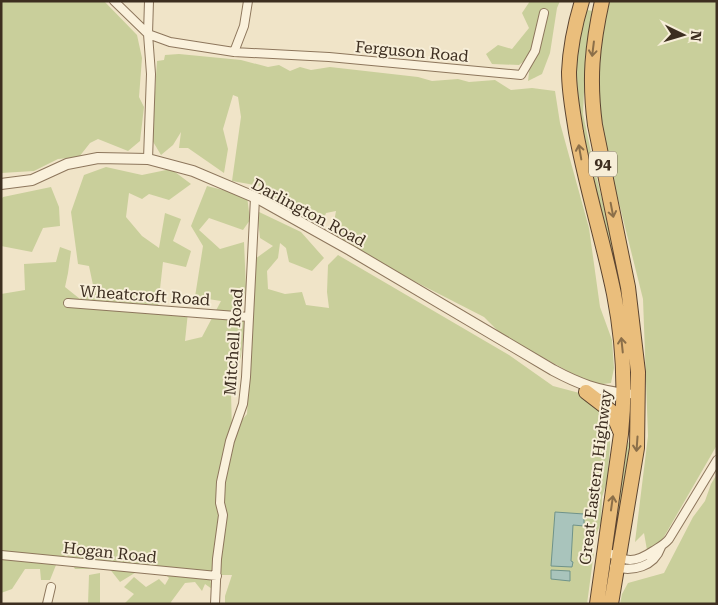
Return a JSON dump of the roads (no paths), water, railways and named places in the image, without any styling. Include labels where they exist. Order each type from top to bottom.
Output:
[{"type":"highway","name":"Great Eastern Highway","points":[[582,1],[570,54],[569,86],[582,165],[614,294],[622,344],[624,399],[621,434],[597,604]]},
{"type":"highway","name":"Great Eastern Highway","points":[[602,1],[592,54],[591,80],[593,105],[628,287],[638,372],[637,448],[612,604]]},
{"type":"highway","points":[[582,388],[612,412],[621,434]]},
{"type":"street","points":[[114,1],[148,34],[170,42],[234,52],[244,26],[248,1]]},
{"type":"street","points":[[148,159],[151,74],[148,34],[149,1]]},
{"type":"street","name":"Ferguson Road","points":[[234,52],[329,57],[521,75],[535,52],[544,13]]},
{"type":"street","name":"Darlington Road","points":[[1,184],[32,180],[67,164],[98,158],[148,159],[194,172],[255,198],[350,250],[602,399],[638,401]]},
{"type":"street","name":"Mitchell Road","points":[[215,604],[223,515],[220,503],[221,482],[230,441],[243,404],[255,198]]},
{"type":"street","name":"Wheatcroft Road","points":[[68,303],[249,317]]},
{"type":"street","points":[[604,557],[618,563],[644,558],[661,548],[669,539],[717,460]]},
{"type":"street","name":"Hogan Road","points":[[1,555],[217,576]]},
{"type":"street","points":[[604,557],[618,563]]},
{"type":"street","points":[[47,604],[51,587]]},
{"type":"water","points":[[555,512],[584,514],[584,526],[573,525],[572,567],[551,566]]},
{"type":"water","points":[[551,570],[570,571],[570,581],[551,579]]}]
